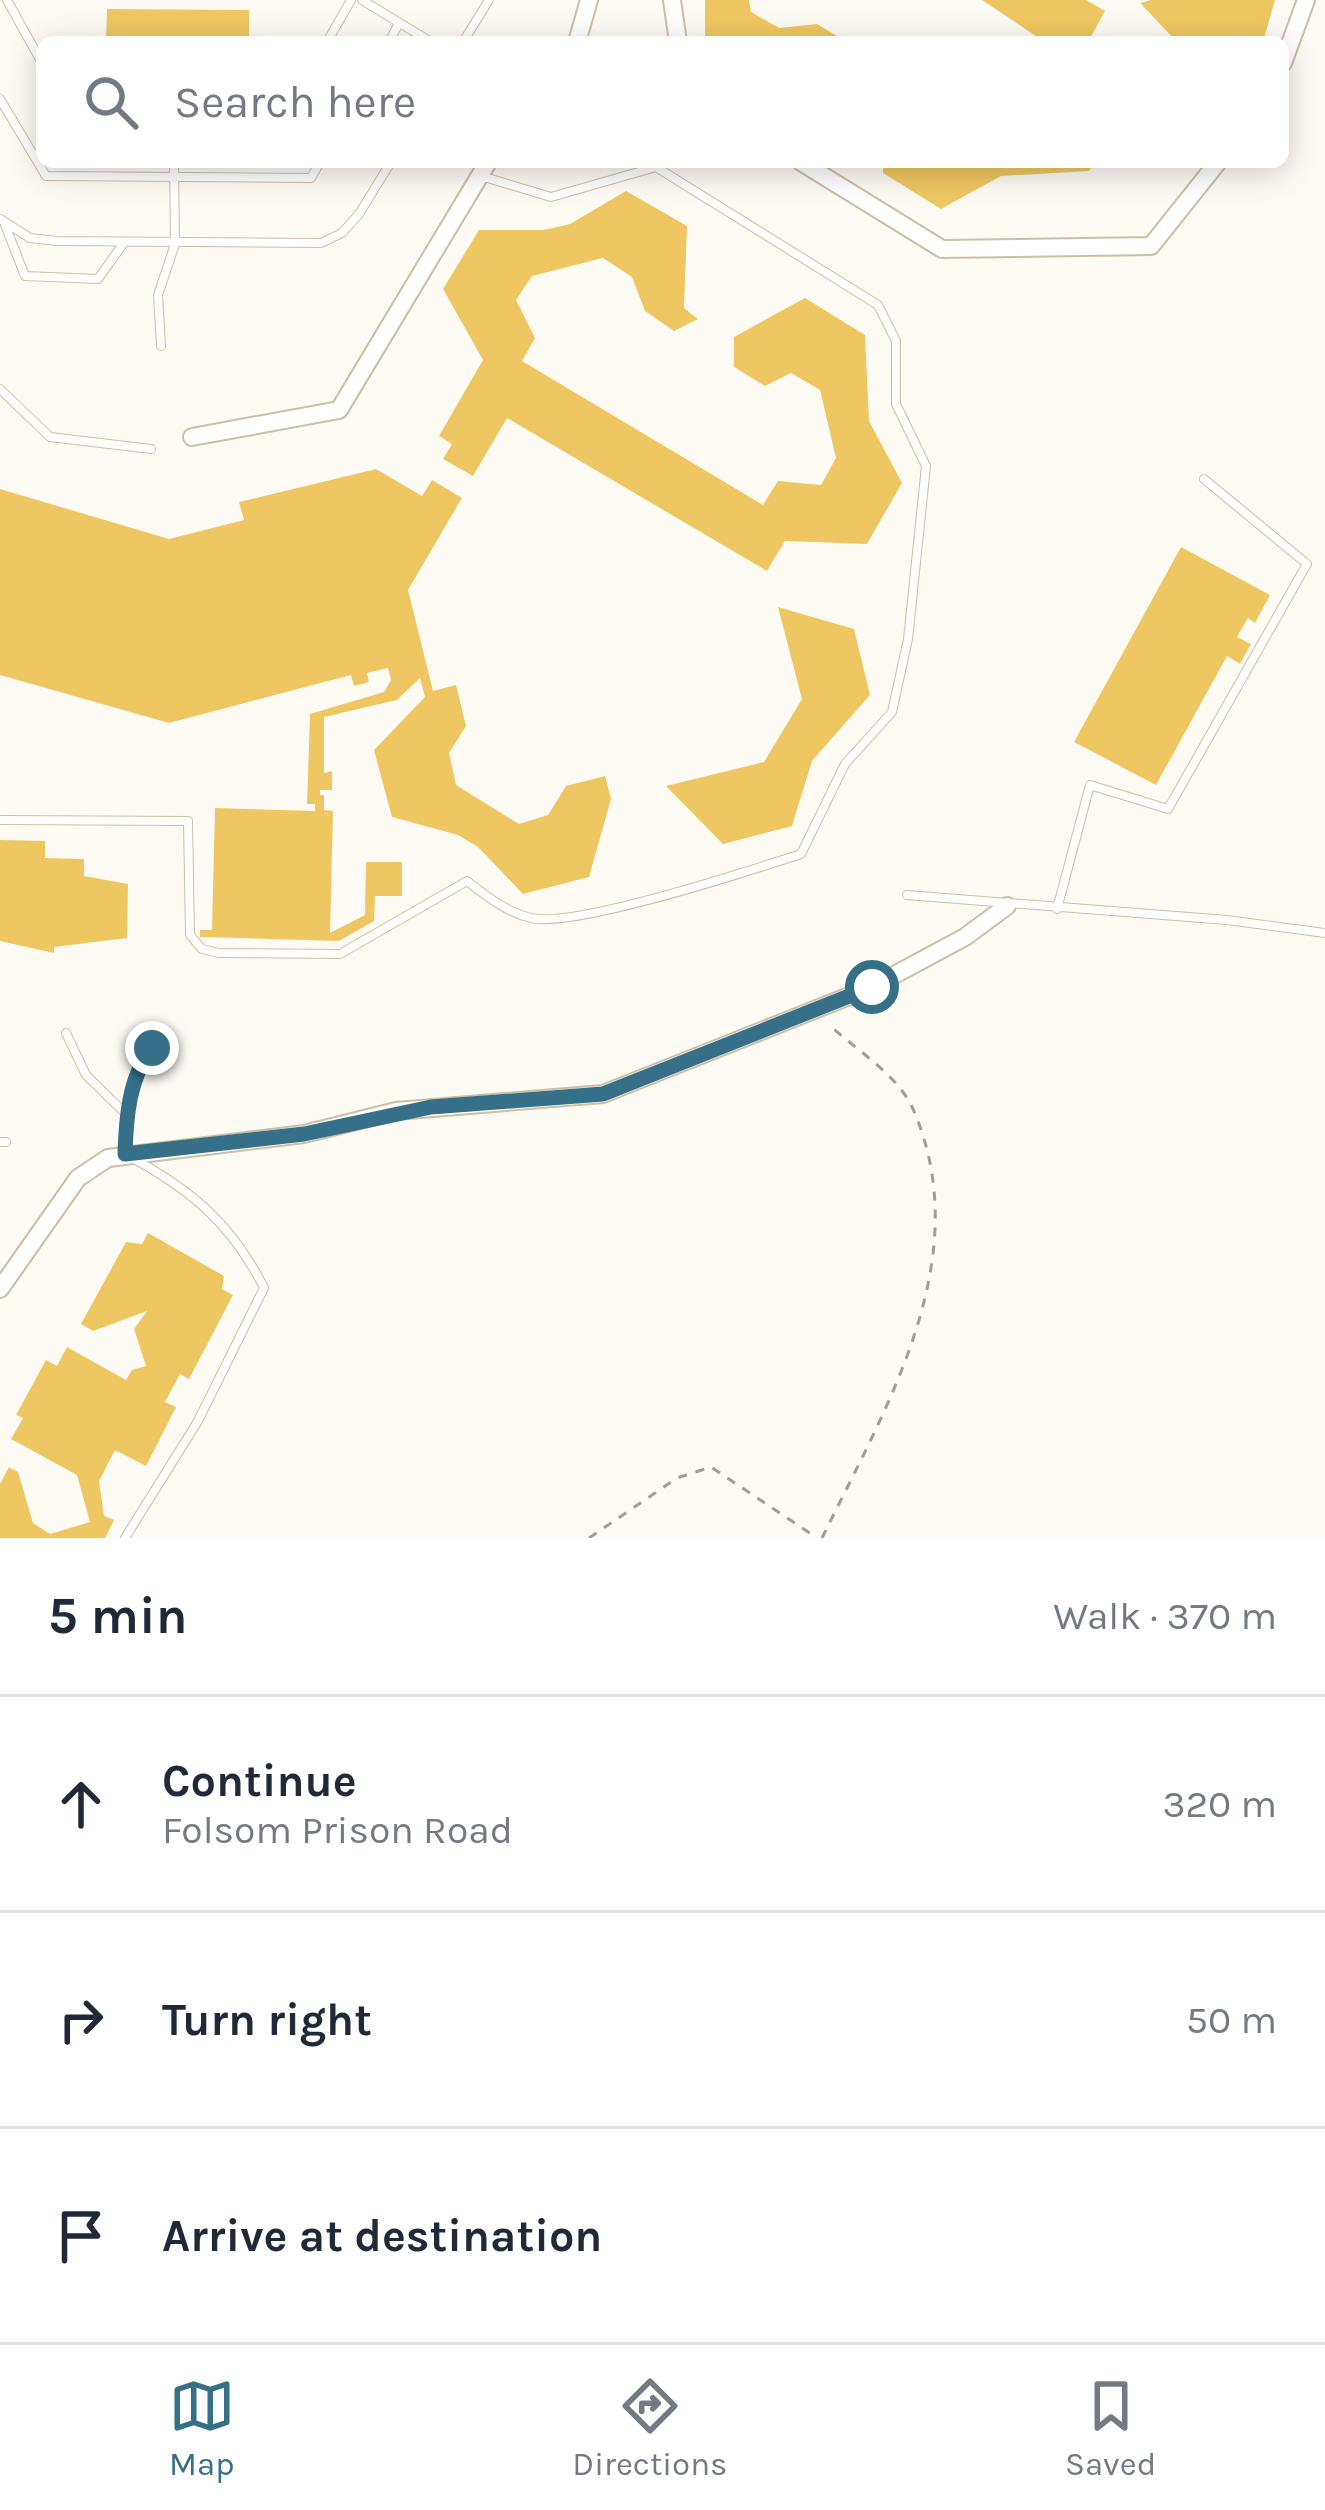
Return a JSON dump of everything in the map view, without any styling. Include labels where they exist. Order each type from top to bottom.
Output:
[{"type":"street","points":[[579,36],[589,0]]},
{"type":"street","points":[[672,0],[677,36]]},
{"type":"street","points":[[1289,47],[1306,0]]},
{"type":"street","points":[[811,168],[942,249],[1151,246],[1214,168]]},
{"type":"street","points":[[192,437],[339,410],[484,169]]},
{"type":"street","points":[[0,1289],[78,1178],[125,1154],[304,1134],[431,1107],[603,1094],[919,964],[1007,906]]},
{"type":"lane","points":[[7,0],[36,52]]},
{"type":"lane","points":[[330,36],[351,0]]},
{"type":"lane","points":[[362,0],[421,36]]},
{"type":"lane","points":[[467,36],[489,0]]},
{"type":"lane","points":[[392,36],[400,23]]},
{"type":"lane","points":[[0,99],[36,159]]},
{"type":"lane","points":[[41,168],[46,176],[173,179],[311,178],[317,168]]},
{"type":"lane","points":[[161,346],[158,295],[175,244],[174,168]]},
{"type":"lane","points":[[2,222],[30,238],[321,243],[359,214],[387,168]]},
{"type":"lane","points":[[484,169],[551,197],[652,168]]},
{"type":"lane","points":[[0,820],[188,821],[188,924],[194,942],[219,953],[340,954],[467,881],[496,904],[535,919],[706,886],[801,854],[845,764],[892,712],[908,639],[926,466],[896,404],[896,341],[878,305],[658,168]]},
{"type":"lane","points":[[2,222],[25,277],[98,279],[124,243]]},
{"type":"lane","points":[[0,389],[50,437],[151,449]]},
{"type":"lane","points":[[1058,909],[1090,785],[1168,809],[1306,564],[1204,479]]},
{"type":"lane","points":[[907,895],[1227,920],[1325,933]]},
{"type":"lane","points":[[66,1034],[86,1076],[126,1114]]},
{"type":"lane","points":[[124,1538],[198,1420],[264,1288],[245,1251],[185,1186],[125,1154],[126,1114],[139,1064],[162,1035]]},
{"type":"path","points":[[590,1538],[676,1478],[711,1467],[820,1538],[914,1346],[931,1279],[935,1226],[927,1158],[912,1106],[813,1011]]},
{"type":"building","points":[[705,0],[749,0],[751,12],[779,28],[817,24],[837,36],[705,36]]},
{"type":"building","points":[[982,0],[1086,0],[1105,11],[1091,36],[1036,36]]},
{"type":"building","points":[[1275,0],[1265,36],[1171,36],[1140,3]]},
{"type":"building","points":[[107,9],[249,10],[249,36],[106,36]]},
{"type":"building","points":[[883,168],[1091,168],[1001,176],[941,209],[883,173]]},
{"type":"building","points":[[626,191],[687,226],[684,308],[698,319],[674,331],[645,311],[632,277],[603,258],[532,276],[516,300],[535,338],[522,361],[763,505],[778,481],[821,485],[836,458],[820,390],[791,373],[765,386],[734,367],[734,337],[805,298],[865,335],[869,421],[902,483],[867,544],[785,541],[767,571],[507,418],[473,476],[443,459],[452,444],[439,436],[483,360],[443,289],[479,230],[544,230],[570,224]]},
{"type":"building","points":[[376,469],[422,496],[432,480],[462,498],[408,590],[433,691],[456,685],[466,726],[449,753],[456,785],[519,824],[548,815],[566,786],[605,776],[611,799],[589,877],[523,894],[478,847],[458,835],[392,817],[374,750],[425,697],[420,678],[397,700],[324,717],[324,773],[332,771],[332,790],[320,790],[324,810],[333,811],[330,933],[365,915],[366,862],[402,862],[402,896],[375,896],[374,921],[339,941],[200,937],[200,930],[212,930],[215,808],[315,811],[315,804],[307,804],[310,714],[384,692],[391,680],[388,668],[367,673],[369,682],[354,686],[351,675],[169,723],[0,675],[0,489],[169,539],[244,520],[239,502]]},
{"type":"building","points":[[1181,547],[1270,595],[1255,623],[1248,618],[1237,637],[1251,644],[1240,664],[1227,656],[1156,785],[1074,742]]},
{"type":"building","points":[[778,607],[854,629],[870,695],[812,761],[792,826],[723,844],[666,786],[764,762],[802,699]]},
{"type":"building","points":[[0,840],[45,841],[45,858],[84,859],[84,876],[128,884],[127,938],[54,947],[54,953],[0,941]]},
{"type":"building","points":[[148,1233],[224,1276],[222,1289],[233,1295],[189,1379],[180,1374],[165,1402],[176,1407],[146,1466],[115,1450],[99,1481],[104,1516],[114,1520],[105,1538],[0,1538],[0,1484],[9,1467],[18,1472],[33,1523],[50,1534],[90,1522],[77,1475],[11,1439],[23,1418],[16,1415],[46,1360],[57,1366],[67,1347],[126,1380],[132,1370],[146,1366],[134,1329],[147,1311],[93,1331],[81,1324],[126,1242],[142,1244]]},
{"type":"route","points":[[152,1048],[139,1064],[126,1114],[125,1154],[304,1134],[396,1111],[574,1100],[603,1094],[872,987]]}]
